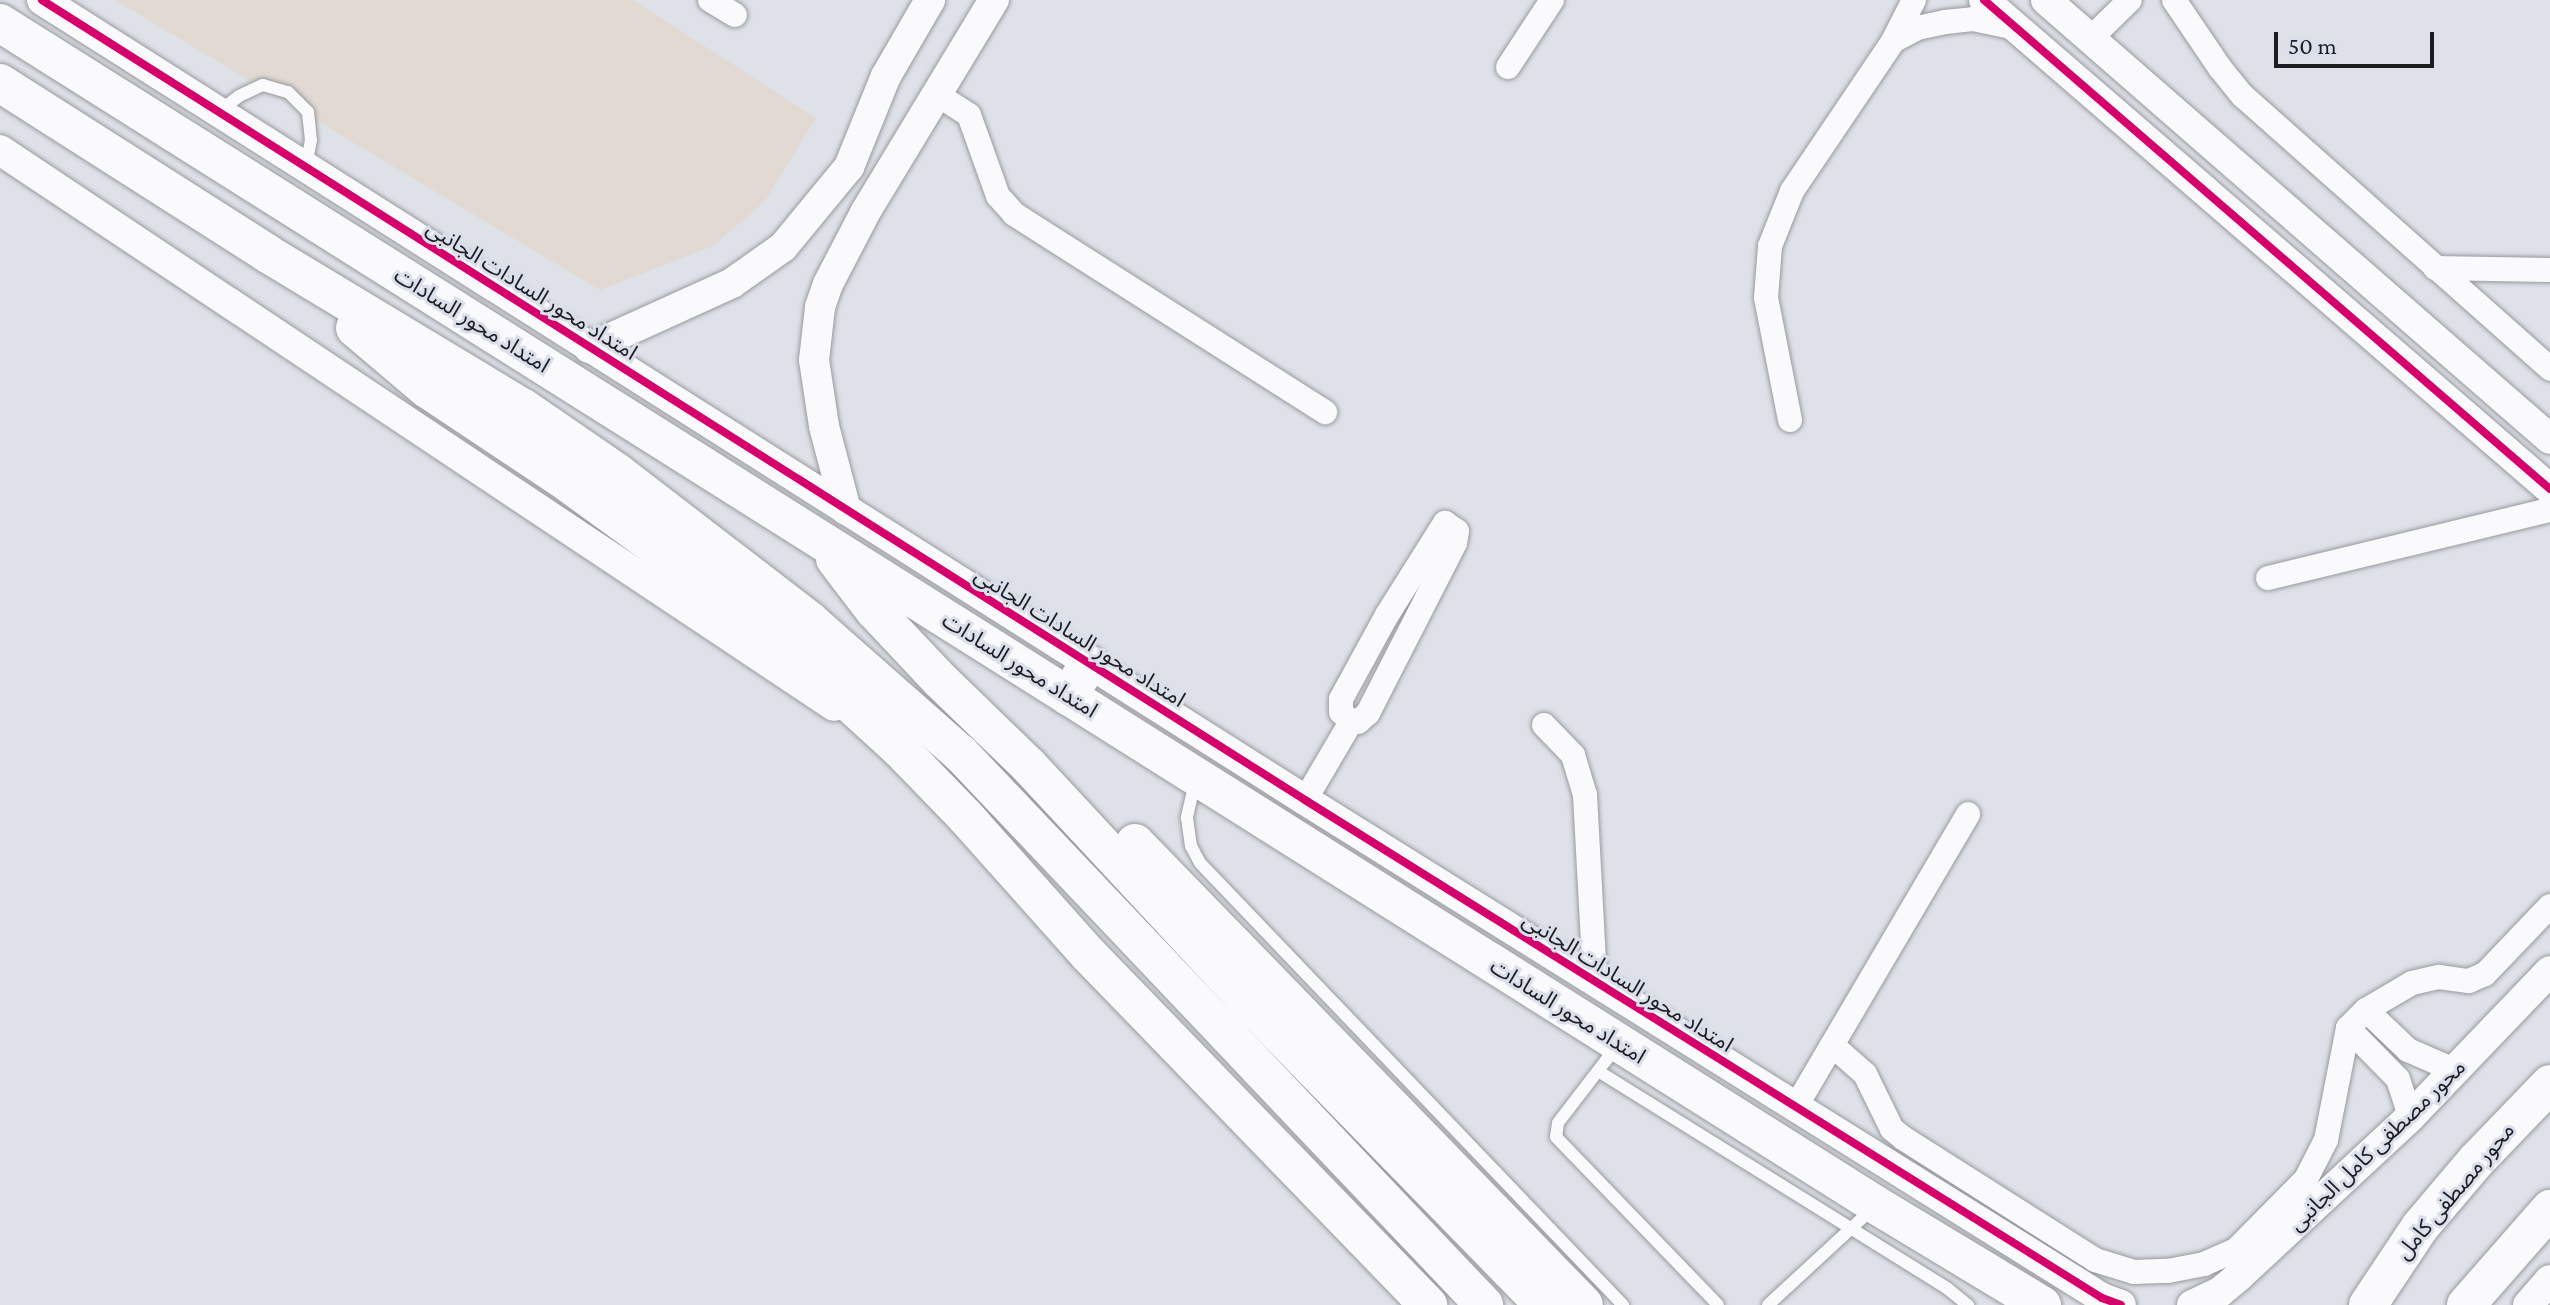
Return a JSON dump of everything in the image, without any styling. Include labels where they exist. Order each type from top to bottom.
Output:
[{"type":"main road","name":"امتداد محور السادات","points":[[0,23],[1197,777],[1609,1057],[1863,1217],[2042,1305]]},
{"type":"main road","points":[[0,83],[268,254],[522,407],[618,473],[810,621],[961,754],[1484,1305]]},
{"type":"main road","points":[[268,254],[427,389],[561,478],[763,625],[900,749],[1088,954],[1428,1305]]},
{"type":"main road","points":[[820,539],[883,620],[1029,766],[1248,1002],[1544,1305]]},
{"type":"main road","points":[[910,596],[972,676],[1584,1305]]},
{"type":"main road","points":[[1068,696],[1089,664]]},
{"type":"main road","name":"محور مصطفى كامل","points":[[2376,1292],[2420,1227],[2476,1161],[2550,1084]]},
{"type":"main road","points":[[2466,1305],[2550,1209]]},
{"type":"main road","points":[[2341,1305],[2376,1292]]},
{"type":"street","name":"امتداد محور السادات الجانبى","points":[[42,0],[1795,1108],[2112,1301]]},
{"type":"street","points":[[710,0],[735,15]]},
{"type":"street","points":[[589,348],[704,298],[762,264],[783,247],[833,190],[862,140],[886,76],[930,0]]},
{"type":"street","points":[[846,510],[824,426],[814,360],[820,307],[828,284],[866,211],[994,0]]},
{"type":"street","points":[[1508,67],[1552,0]]},
{"type":"street","points":[[1790,420],[1766,298],[1770,246],[1782,212],[1810,160],[1893,41],[1914,0]]},
{"type":"street","points":[[1984,0],[2550,489]]},
{"type":"street","points":[[2046,0],[2550,439]]},
{"type":"street","points":[[2091,38],[2130,0]]},
{"type":"street","points":[[2174,0],[2243,96],[2550,369]]},
{"type":"street","points":[[1893,41],[1917,28],[1973,19],[2016,28]]},
{"type":"street","points":[[935,93],[969,115],[998,196],[1014,214],[1325,412]]},
{"type":"street","points":[[0,150],[900,749]]},
{"type":"street","points":[[833,190],[866,211]]},
{"type":"street","points":[[2435,268],[2550,270]]},
{"type":"street","points":[[2430,386],[2457,356]]},
{"type":"street","points":[[2268,578],[2550,510]]},
{"type":"street","points":[[1449,523],[1457,531],[1455,543],[1368,713],[1358,722],[1351,722],[1341,712],[1341,699],[1437,531],[1449,523]]},
{"type":"street","points":[[1305,800],[1351,722]]},
{"type":"street","points":[[1544,725],[1573,755],[1585,795],[1595,982]]},
{"type":"street","points":[[1795,1108],[1968,814]]},
{"type":"street","points":[[1832,1045],[1865,1074],[1892,1129],[1903,1138],[2095,1260],[2134,1272],[2168,1271],[2204,1264],[2237,1249],[2306,1179],[2326,1140],[2348,1028],[2366,1010],[2412,983],[2439,977],[2469,981],[2485,974],[2550,906]]},
{"type":"street","name":"محور مصطفى كامل الجانبى","points":[[2192,1305],[2220,1292],[2239,1276],[2410,1117],[2550,971]]},
{"type":"street","points":[[2366,1010],[2408,1050],[2456,1071]]},
{"type":"street","points":[[2348,1028],[2391,1068],[2398,1079],[2410,1117]]},
{"type":"street","points":[[2528,1305],[2550,1280]]},
{"type":"lane","points":[[217,113],[250,89],[263,85],[288,92],[308,112],[311,140],[306,169]]},
{"type":"lane","points":[[1197,777],[1187,818],[1191,846],[1200,863],[1623,1305]]},
{"type":"lane","points":[[1609,1057],[1558,1123],[1559,1143],[1718,1305]]},
{"type":"lane","points":[[1768,1305],[1863,1217],[1968,1305]]},
{"type":"shaded area","points":[[115,0],[633,0],[816,118],[765,201],[713,246],[600,290]]},
{"type":"cycle path","points":[[42,0],[1305,800],[2102,1298],[2121,1305]]},
{"type":"cycle path","points":[[1984,0],[2550,489]]}]
